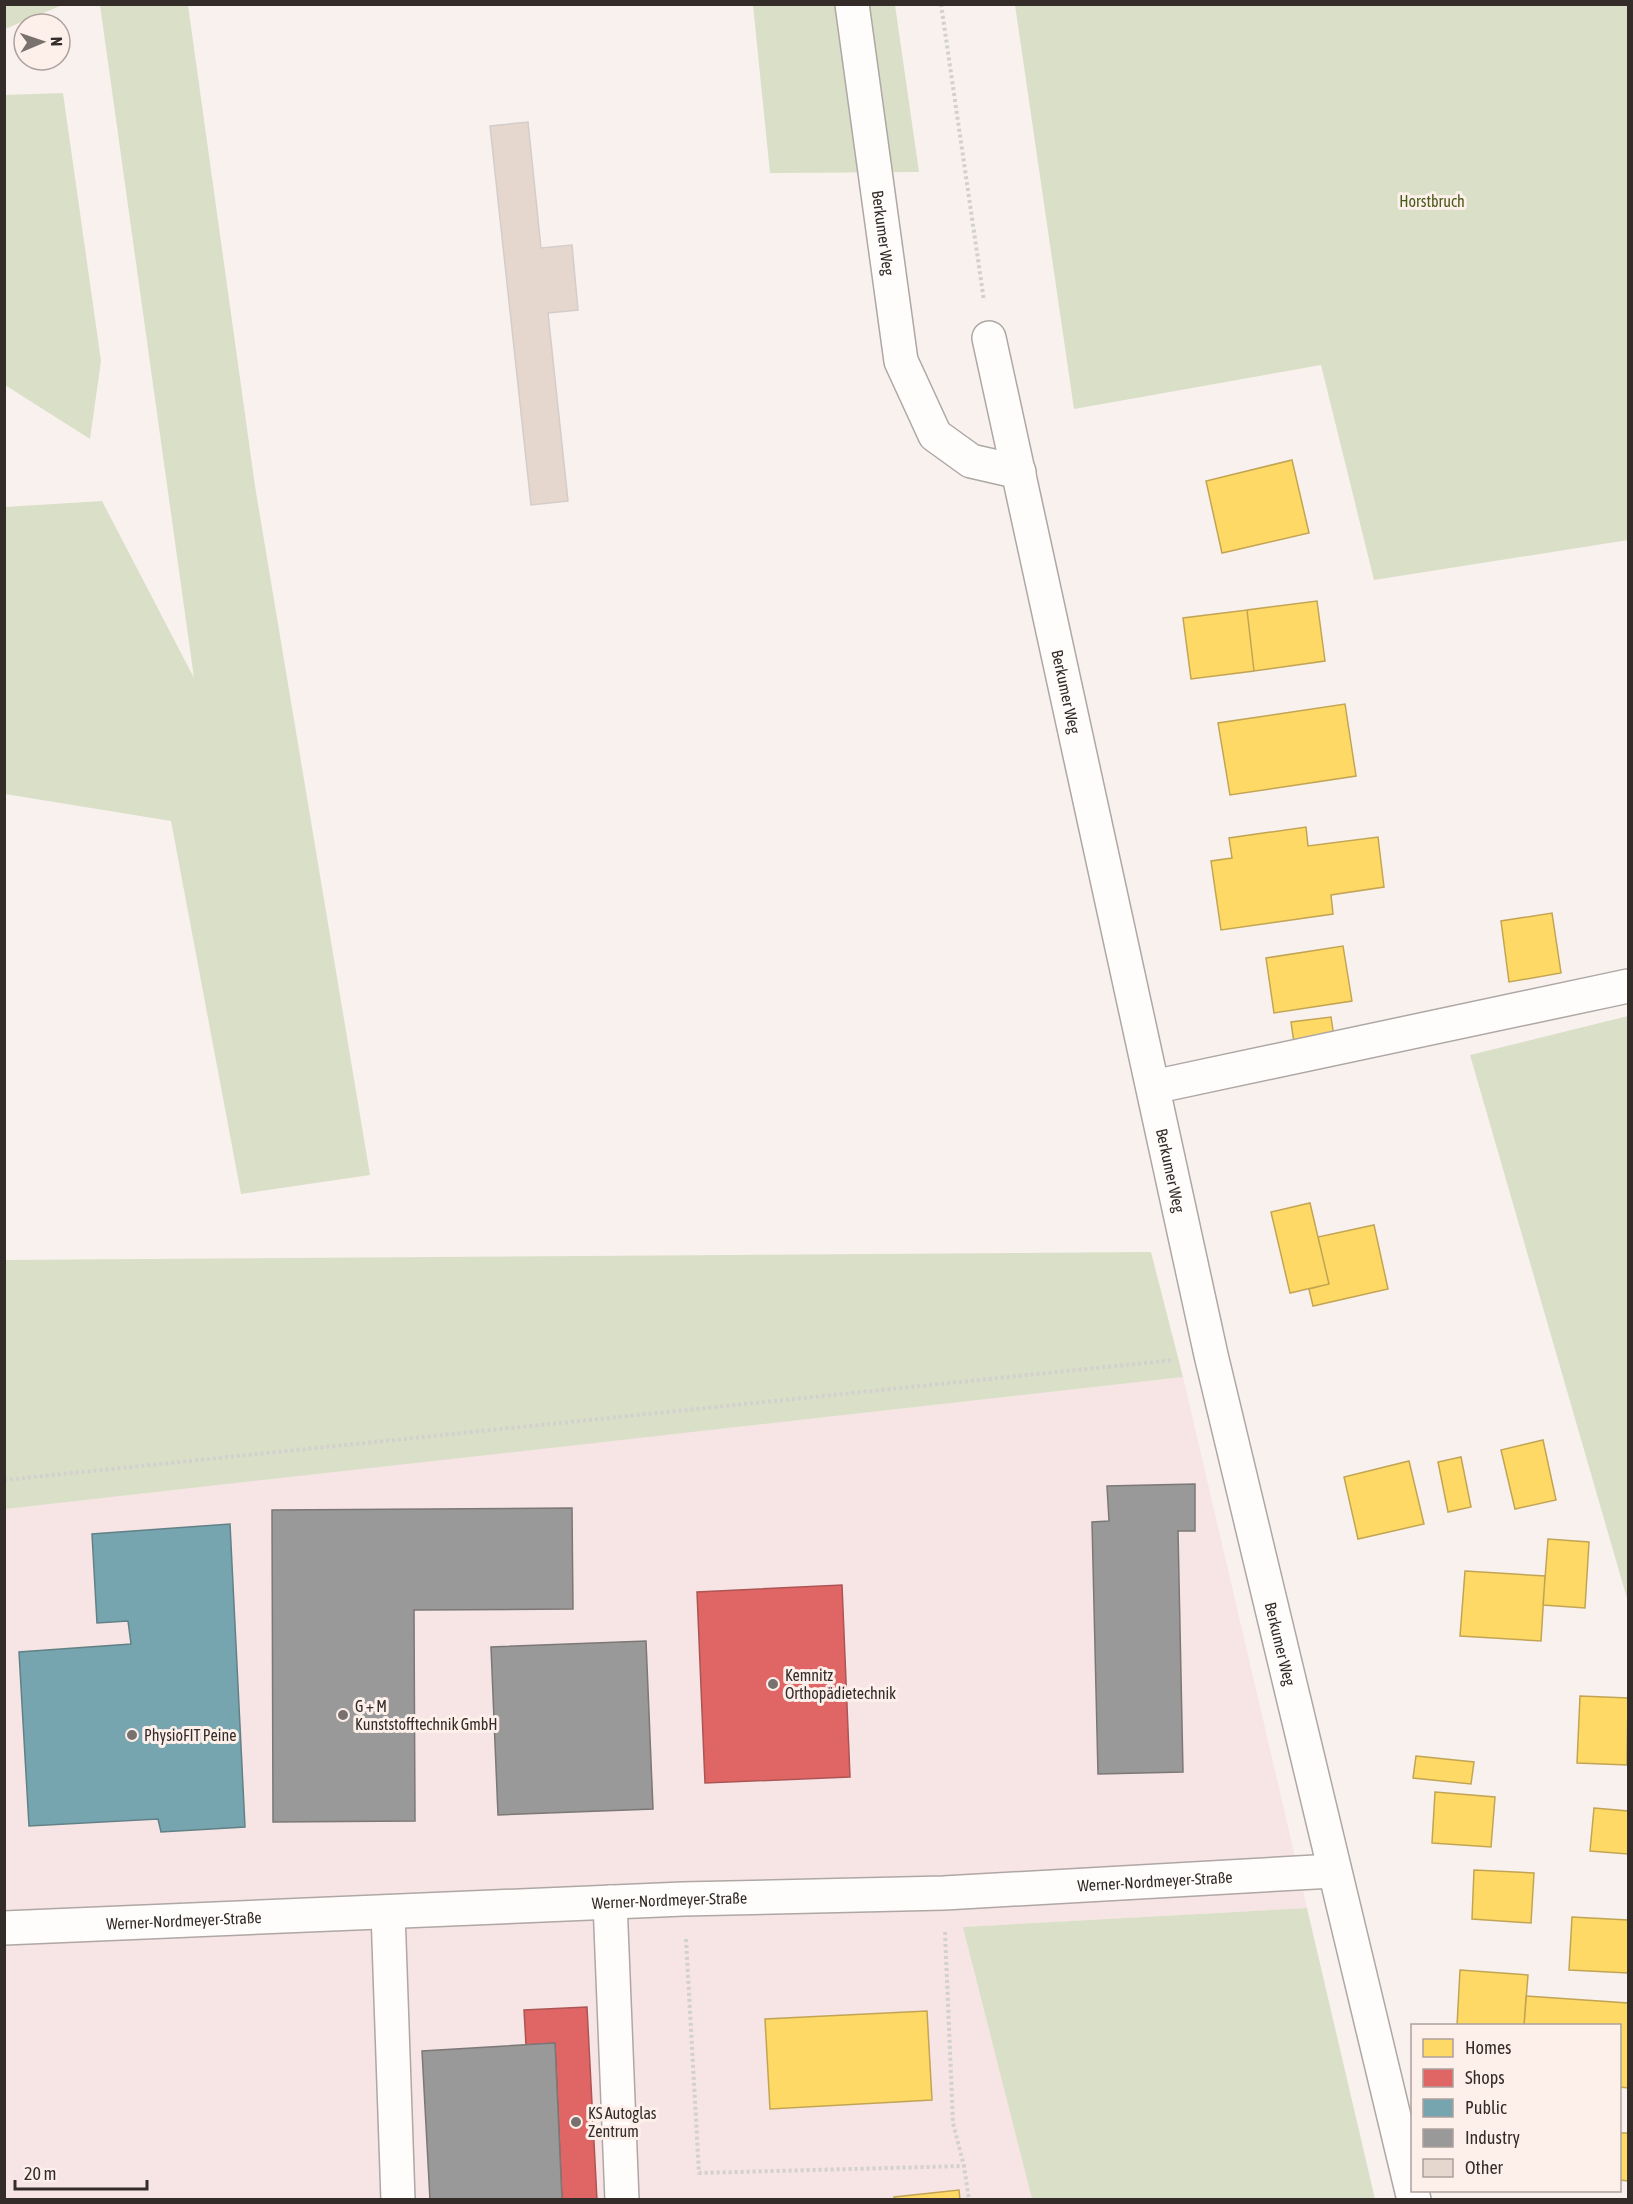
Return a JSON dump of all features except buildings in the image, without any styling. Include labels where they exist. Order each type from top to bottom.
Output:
[{"type":"street","name":"Berkumer Weg","points":[[852,4],[901,361],[935,435],[971,461],[1019,472]]},
{"type":"street","name":"Berkumer Weg","points":[[989,338],[1210,1355],[1411,2187]]},
{"type":"street","points":[[1153,1087],[1629,986]]},
{"type":"street","name":"Werner-Nordmeyer-Straße","points":[[4,1928],[684,1899],[944,1893],[1333,1871]]},
{"type":"street","points":[[610,1902],[622,2199]]},
{"type":"street","points":[[388,1912],[398,2199]]},
{"type":"path","points":[[941,4],[989,338]]},
{"type":"path","points":[[4,1480],[1115,1368],[1210,1355]]},
{"type":"path","points":[[944,1893],[949,2077],[953,2123],[964,2166],[969,2199]]},
{"type":"path","points":[[684,1899],[699,2173],[964,2166]]},
{"type":"shaded area","points":[[1183,1377],[1307,1908],[964,1927],[1032,2199],[5,2199],[4,1509]]},
{"type":"green space","points":[[5,4],[60,4],[46,12],[12,12],[12,26],[5,29]]},
{"type":"green space","points":[[100,5],[188,5],[255,486],[370,1175],[241,1194],[171,821],[5,794],[5,507],[102,501],[194,678]]},
{"type":"green space","points":[[753,5],[895,5],[919,172],[770,173]]},
{"type":"green space","name":"Horstbruch","points":[[1015,5],[1628,5],[1628,540],[1374,580],[1321,365],[1074,409]]},
{"type":"green space","points":[[63,93],[101,361],[90,439],[5,385],[5,95]]},
{"type":"green space","points":[[1628,1016],[1628,1602],[1470,1055]]},
{"type":"green space","points":[[1151,1252],[1183,1377],[5,1509],[5,1260]]},
{"type":"green space","points":[[1307,1908],[1375,2199],[1032,2199],[963,1927]]},
{"type":"place","name":"Kemnitz Orthopädietechnik","points":[[773,1684]]},
{"type":"place","name":"G + M Kunststofftechnik GmbH","points":[[343,1715]]},
{"type":"place","name":"PhysioFIT Peine","points":[[132,1735]]},
{"type":"place","name":"KS Autoglas Zentrum","points":[[576,2122]]}]
